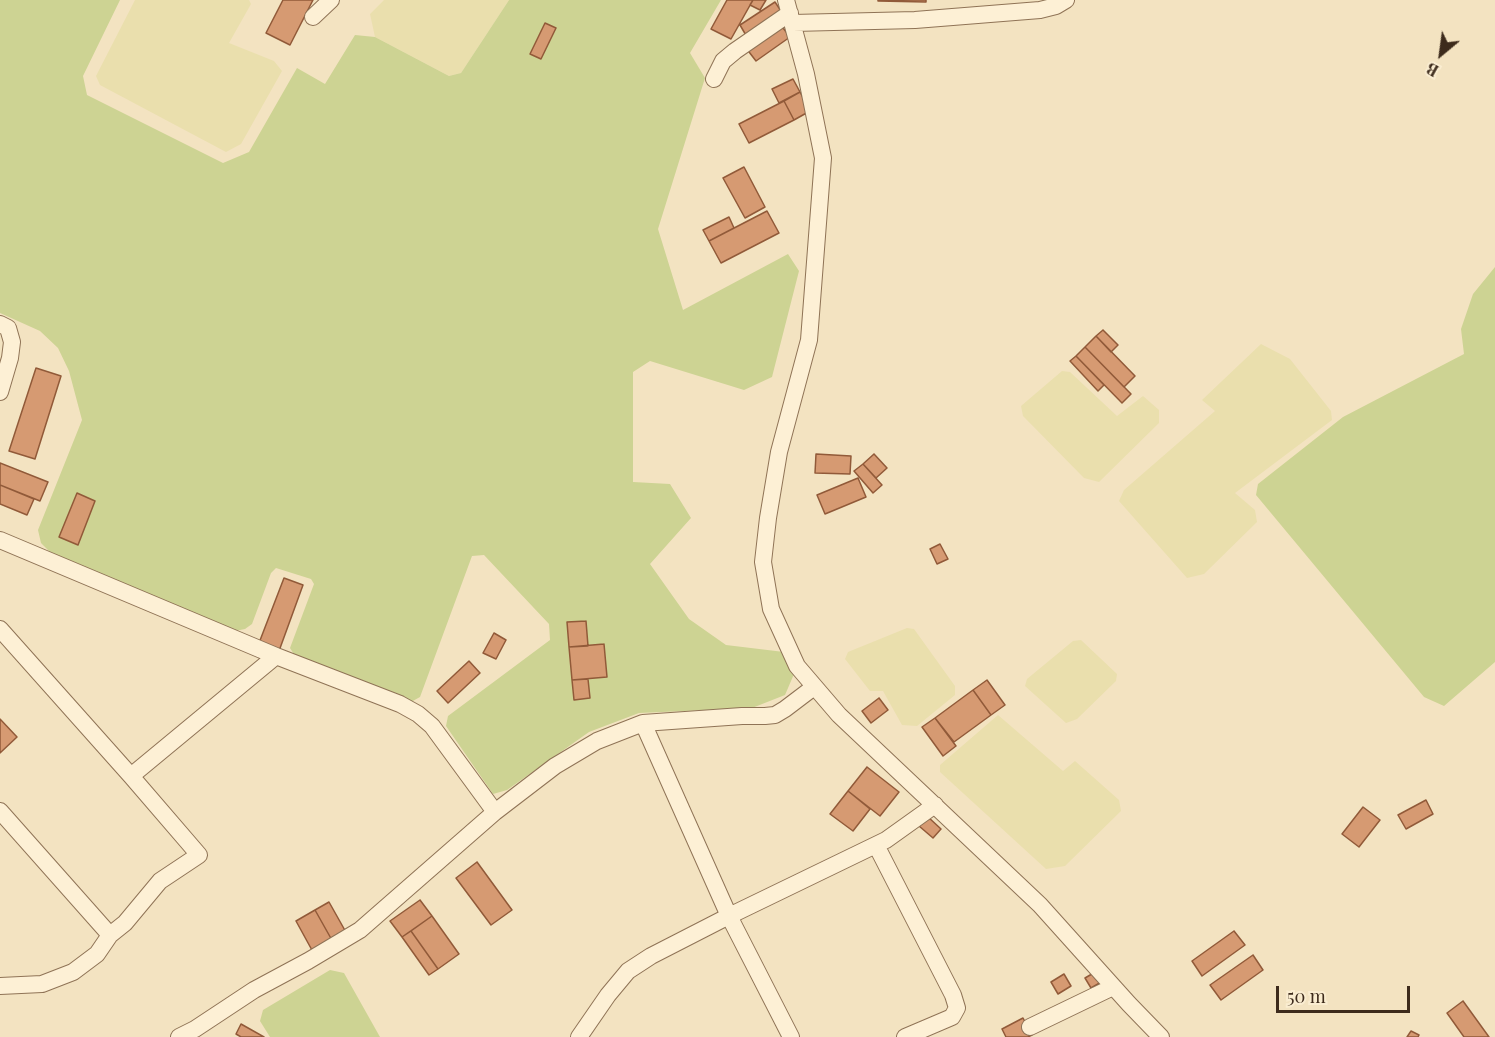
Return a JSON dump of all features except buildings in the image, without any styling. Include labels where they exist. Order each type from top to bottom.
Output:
[{"type":"street","points":[[313,16],[331,0]]},
{"type":"street","points":[[714,79],[723,61],[790,12],[915,20],[1040,10],[1056,6],[1066,0]]},
{"type":"street","points":[[790,12],[806,74],[823,158],[808,340],[779,452],[768,518],[763,562],[771,609],[797,666],[839,715],[1040,905],[1161,1037]]},
{"type":"street","points":[[0,324],[8,328],[12,342],[0,392]]},
{"type":"street","points":[[0,540],[276,656],[400,704],[418,714],[432,726],[495,812]]},
{"type":"street","points":[[0,629],[199,855],[160,881],[125,923],[110,935],[97,954],[73,972],[42,984],[0,986]]},
{"type":"street","points":[[131,776],[276,656]]},
{"type":"street","points":[[179,1037],[254,990],[308,962],[360,930],[495,812],[555,766],[597,741],[643,723],[775,715],[814,687]]},
{"type":"street","points":[[643,723],[729,916],[790,1037]]},
{"type":"street","points":[[579,1037],[628,971],[651,956],[886,840],[935,805]]},
{"type":"street","points":[[0,811],[110,935]]},
{"type":"street","points":[[876,845],[953,995],[957,1008],[952,1017],[905,1037]]},
{"type":"street","points":[[1029,1027],[1113,987]]},
{"type":"shaded area","points":[[135,0],[249,0],[251,4],[229,43],[274,61],[282,71],[241,144],[226,152],[100,85],[96,76]]},
{"type":"shaded area","points":[[384,0],[509,0],[461,73],[449,76],[375,37],[370,14]]},
{"type":"shaded area","points":[[1261,344],[1290,359],[1331,411],[1332,420],[1235,493],[1255,510],[1257,522],[1204,574],[1187,578],[1119,501],[1124,490],[1215,411],[1202,400]]},
{"type":"shaded area","points":[[1062,371],[1070,372],[1117,416],[1143,396],[1159,410],[1159,423],[1099,482],[1084,478],[1023,416],[1021,406]]},
{"type":"shaded area","points":[[907,628],[914,629],[955,686],[955,695],[917,726],[902,725],[883,691],[870,691],[845,659],[848,652]]},
{"type":"shaded area","points":[[1081,640],[1117,674],[1116,681],[1077,719],[1066,723],[1025,686],[1027,679],[1073,641]]},
{"type":"shaded area","points":[[998,715],[1063,771],[1075,761],[1119,800],[1121,811],[1065,866],[1046,869],[940,772],[940,765]]},
{"type":"green space","points":[[0,0],[120,0],[83,76],[87,95],[223,163],[249,152],[297,68],[325,84],[355,35],[375,37],[449,76],[461,73],[509,0],[721,0],[690,53],[705,78],[658,229],[683,310],[788,254],[799,271],[772,377],[744,390],[650,361],[633,372],[633,482],[670,484],[691,518],[650,564],[689,619],[726,645],[784,652],[794,674],[785,695],[752,708],[639,713],[589,732],[507,790],[493,794],[446,726],[448,716],[550,640],[549,624],[484,555],[472,556],[420,697],[411,702],[295,656],[290,648],[314,584],[311,579],[276,568],[271,573],[252,624],[245,629],[235,631],[52,554],[41,543],[38,530],[82,420],[69,371],[58,348],[40,331],[0,313]]},
{"type":"green space","points":[[1495,267],[1495,662],[1444,706],[1424,697],[1256,495],[1258,484],[1343,417],[1464,354],[1461,329],[1473,294]]},
{"type":"green space","points":[[330,970],[344,973],[380,1037],[270,1037],[260,1021],[263,1010]]}]
